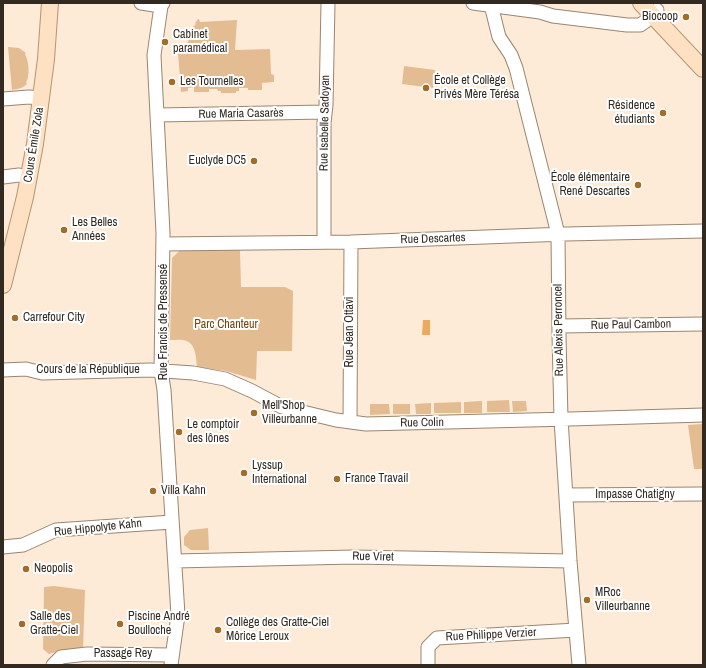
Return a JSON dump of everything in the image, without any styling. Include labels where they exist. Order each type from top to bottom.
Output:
[{"type":"main road","name":"Cours Émile Zola","points":[[3,285],[29,177],[35,144],[42,98],[50,3]]},
{"type":"main road","points":[[641,3],[653,9],[703,58]]},
{"type":"main road","points":[[653,9],[703,69]]},
{"type":"street","points":[[142,3],[163,4]]},
{"type":"street","name":"Rue Isabelle Sadoyan","points":[[324,242],[324,130],[328,3]]},
{"type":"street","points":[[473,3],[627,26],[640,25],[646,21],[653,9]]},
{"type":"street","name":"Rue Francis de Pressensé","points":[[163,4],[154,55],[164,244],[155,371],[164,390],[175,560],[178,615],[172,660]]},
{"type":"street","name":"Rue Alexis Perroncel","points":[[492,5],[500,37],[511,55],[516,68],[558,234],[561,420],[570,561],[579,665]]},
{"type":"street","points":[[3,99],[29,97],[42,98]]},
{"type":"street","name":"Rue Maria Casarès","points":[[157,115],[325,112]]},
{"type":"street","points":[[3,177],[19,175],[29,177]]},
{"type":"street","name":"Rue Descartes","points":[[164,244],[351,242],[558,234],[703,231]]},
{"type":"street","name":"Rue Jean Ottavi","points":[[350,422],[351,242]]},
{"type":"street","name":"Rue Paul Cambon","points":[[559,326],[703,324]]},
{"type":"street","name":"Cours de la République","points":[[3,370],[26,369],[42,373],[155,371]]},
{"type":"street","name":"Rue Colin","points":[[155,371],[193,373],[226,379],[282,407],[336,420],[366,424],[561,420],[703,415]]},
{"type":"street","name":"Impasse Chatigny","points":[[566,495],[703,494]]},
{"type":"street","name":"Rue Hippolyte Kahn","points":[[3,546],[23,545],[56,530],[172,522]]},
{"type":"street","name":"Rue Viret","points":[[175,560],[354,557],[570,561]]},
{"type":"street","name":"Rue Philippe Verzier","points":[[428,665],[428,647],[437,638],[576,630]]},
{"type":"street","name":"Passage Rey","points":[[53,665],[61,657],[87,654],[172,660]]},
{"type":"green space","points":[[198,19],[200,22],[237,20],[235,50],[270,49],[271,74],[274,75],[274,82],[262,83],[262,90],[248,90],[248,88],[239,88],[239,91],[236,91],[236,93],[221,93],[221,91],[218,91],[217,89],[209,89],[209,92],[194,92],[194,87],[188,88],[188,91],[181,92],[178,53],[184,53],[191,29],[196,24],[195,23]]},
{"type":"green space","points":[[8,47],[19,48],[26,53],[28,68],[27,84],[12,90]]},
{"type":"green space","points":[[404,66],[435,70],[433,88],[402,84]]},
{"type":"green space","name":"Parc Chanteur","points":[[240,250],[241,287],[285,287],[293,291],[292,351],[257,351],[256,380],[226,371],[197,367],[195,352],[190,343],[183,340],[170,340],[172,258],[179,251]]},
{"type":"green space","points":[[509,400],[510,412],[487,412],[487,401]]},
{"type":"green space","points":[[482,401],[482,413],[464,413],[464,402]]},
{"type":"green space","points":[[512,401],[526,401],[527,411],[513,412]]},
{"type":"green space","points":[[461,402],[461,413],[434,413],[434,403]]},
{"type":"green space","points":[[431,403],[431,414],[416,414],[415,404]]},
{"type":"green space","points":[[370,404],[389,404],[390,414],[370,415]]},
{"type":"green space","points":[[393,404],[410,404],[410,414],[393,414]]},
{"type":"green space","points":[[703,424],[703,469],[694,469],[688,425]]},
{"type":"green space","points":[[208,528],[209,550],[191,550],[184,545],[184,537],[190,530]]},
{"type":"green space","points":[[54,586],[85,590],[83,650],[62,650],[49,654],[43,649],[44,587]]},
{"type":"shaded area","points":[[423,320],[430,320],[430,335],[422,335]]},
{"type":"place","name":"Biocoop","points":[[686,17]]},
{"type":"place","name":"Cabinet paramédical","points":[[165,42]]},
{"type":"place","name":"Les Tournelles","points":[[172,82]]},
{"type":"place","name":"École et Collège Privés Mère Térésa","points":[[426,88]]},
{"type":"place","name":"Résidence étudiants","points":[[663,113]]},
{"type":"place","name":"Euclyde DC5","points":[[254,161]]},
{"type":"place","name":"École élémentaire René Descartes","points":[[638,185]]},
{"type":"place","name":"Les Belles Années","points":[[64,230]]},
{"type":"place","name":"Carrefour City","points":[[15,318]]},
{"type":"place","name":"Mell'Shop Villeurbanne","points":[[254,413]]},
{"type":"place","name":"Le comptoir des lônes","points":[[179,432]]},
{"type":"place","name":"Lyssup International","points":[[244,473]]},
{"type":"place","name":"France Travail","points":[[337,479]]},
{"type":"place","name":"Villa Kahn","points":[[153,491]]},
{"type":"place","name":"Neopolis","points":[[26,569]]},
{"type":"place","name":"MRoc Villeurbanne","points":[[587,600]]},
{"type":"place","name":"Salle des Gratte-Ciel","points":[[22,624]]},
{"type":"place","name":"Piscine André Boulloche","points":[[120,624]]},
{"type":"place","name":"Collège des Gratte-Ciel Môrice Leroux","points":[[218,630]]}]
